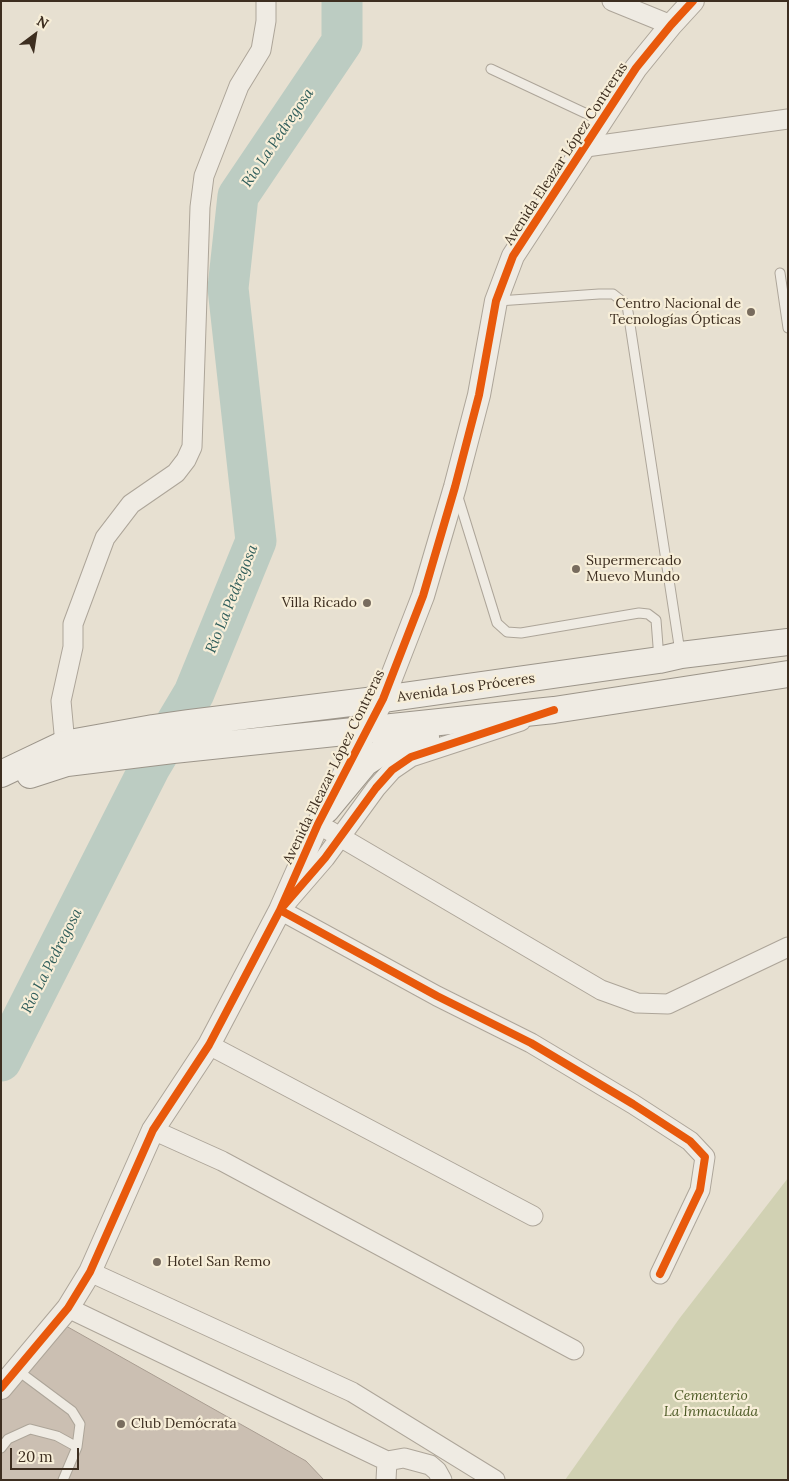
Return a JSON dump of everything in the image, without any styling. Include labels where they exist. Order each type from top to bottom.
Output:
[{"type":"main road","name":"Avenida Los Próceres","points":[[1,774],[154,728],[383,700],[670,657],[788,642]]},
{"type":"main road","name":"Avenida Los Próceres","points":[[1,785],[65,754],[145,753],[554,710],[788,674]]},
{"type":"main road","points":[[322,817],[365,763],[394,744],[554,710]]},
{"type":"street","points":[[65,754],[61,701],[73,647],[73,624],[105,538],[131,504],[176,473],[186,460],[192,446],[200,207],[204,176],[239,86],[260,50],[266,21],[266,1]]},
{"type":"street","points":[[612,1],[671,25]]},
{"type":"street","name":"Avenida Eleazar López Contreras","points":[[1,1388],[68,1308],[90,1272],[153,1130],[209,1045],[280,910],[322,817],[383,700],[423,596],[455,487],[479,395],[496,301],[513,256],[636,68],[693,1]]},
{"type":"street","points":[[586,147],[788,119]]},
{"type":"street","points":[[554,710],[411,757],[392,770],[376,788],[325,858],[280,910],[437,996],[531,1043],[633,1104],[690,1141],[705,1157],[700,1190],[660,1274]]},
{"type":"street","points":[[322,817],[340,837],[601,990],[638,1003],[668,1004],[788,947]]},
{"type":"street","points":[[209,1045],[533,1216]]},
{"type":"street","points":[[153,1130],[222,1161],[574,1350]]},
{"type":"street","points":[[90,1272],[352,1392],[495,1480]]},
{"type":"street","points":[[68,1308],[387,1470],[404,1458],[430,1465],[437,1471],[442,1480]]},
{"type":"lane","points":[[491,69],[602,121]]},
{"type":"lane","points":[[780,273],[788,328]]},
{"type":"lane","points":[[496,301],[613,294],[627,305],[670,657]]},
{"type":"lane","points":[[455,487],[497,623],[507,632],[521,633],[639,612],[648,614],[656,620],[670,657]]},
{"type":"lane","points":[[16,1369],[72,1410],[80,1424],[77,1447],[64,1480]]},
{"type":"lane","points":[[1,1448],[8,1439],[30,1430],[57,1436],[77,1447]]},
{"type":"green space","name":"Cementerio La Inmaculada","points":[[788,1178],[788,1480],[565,1480],[679,1319]]},
{"type":"building","name":"Club Demócrata","points":[[66,1326],[306,1461],[324,1480],[1,1480],[1,1388]]},
{"type":"waterway","name":"Río La Pedregosa","points":[[1,1061],[150,767],[194,693],[256,541],[228,288],[238,196],[342,42],[342,1]]},
{"type":"cycle path","points":[[1,1388],[68,1308],[90,1272],[153,1130],[209,1045],[280,910],[318,824],[383,699],[423,596],[455,487],[479,395],[496,301],[513,256],[636,68],[693,1]]},
{"type":"cycle path","points":[[554,710],[411,757],[392,770],[376,788],[325,858],[280,910],[437,996],[531,1043],[633,1104],[690,1141],[705,1157],[700,1190],[660,1274]]},
{"type":"place","name":"Centro Nacional de Tecnologías Ópticas","points":[[751,312]]},
{"type":"place","name":"Supermercado Muevo Mundo","points":[[576,569]]},
{"type":"place","name":"Villa Ricado","points":[[367,603]]},
{"type":"place","name":"Hotel San Remo","points":[[157,1262]]},
{"type":"place","name":"Club Demócrata","points":[[121,1424]]}]
